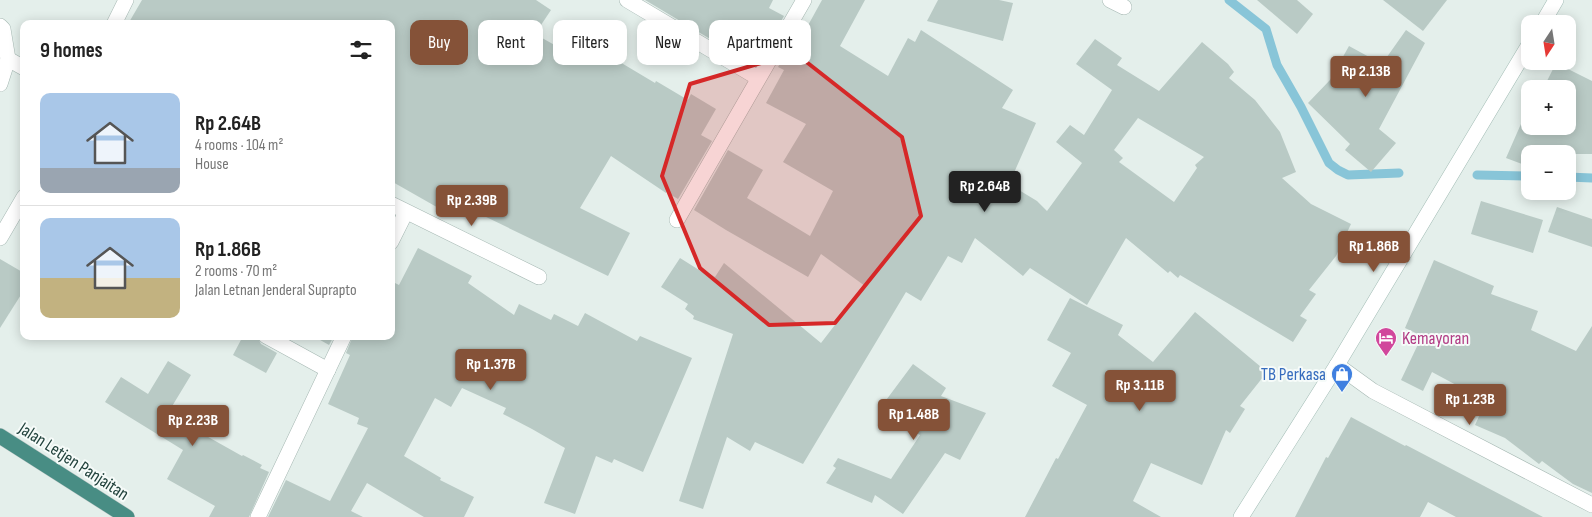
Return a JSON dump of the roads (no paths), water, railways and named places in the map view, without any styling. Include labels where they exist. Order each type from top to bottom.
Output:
[{"type":"highway","name":"Jalan Letjen Panjaitan","points":[[0,436],[127,517]]},
{"type":"street","points":[[116,20],[126,0]]},
{"type":"street","points":[[627,0],[758,78]]},
{"type":"street","points":[[677,220],[804,0]]},
{"type":"street","points":[[1110,0],[1124,7]]},
{"type":"street","points":[[1547,15],[1556,0]]},
{"type":"street","points":[[0,26],[3,29],[8,59],[0,84]]},
{"type":"street","points":[[1241,517],[1336,365],[1521,58]]},
{"type":"street","points":[[8,59],[20,66]]},
{"type":"street","points":[[0,238],[20,204]]},
{"type":"street","points":[[395,206],[539,277]]},
{"type":"street","points":[[395,234],[406,212]]},
{"type":"street","points":[[273,340],[328,370]]},
{"type":"street","points":[[258,517],[342,340]]},
{"type":"street","points":[[1336,365],[1373,391],[1592,505]]},
{"type":"waterway","points":[[1229,0],[1266,29],[1277,65],[1301,107],[1329,163],[1348,175],[1399,173]]},
{"type":"waterway","points":[[1477,175],[1521,176]]},
{"type":"waterway","points":[[1576,177],[1592,178]]},
{"type":"place","name":"Kemayoran","points":[[1386,357]]},
{"type":"place","name":"TB Perkasa","points":[[1342,393]]}]
